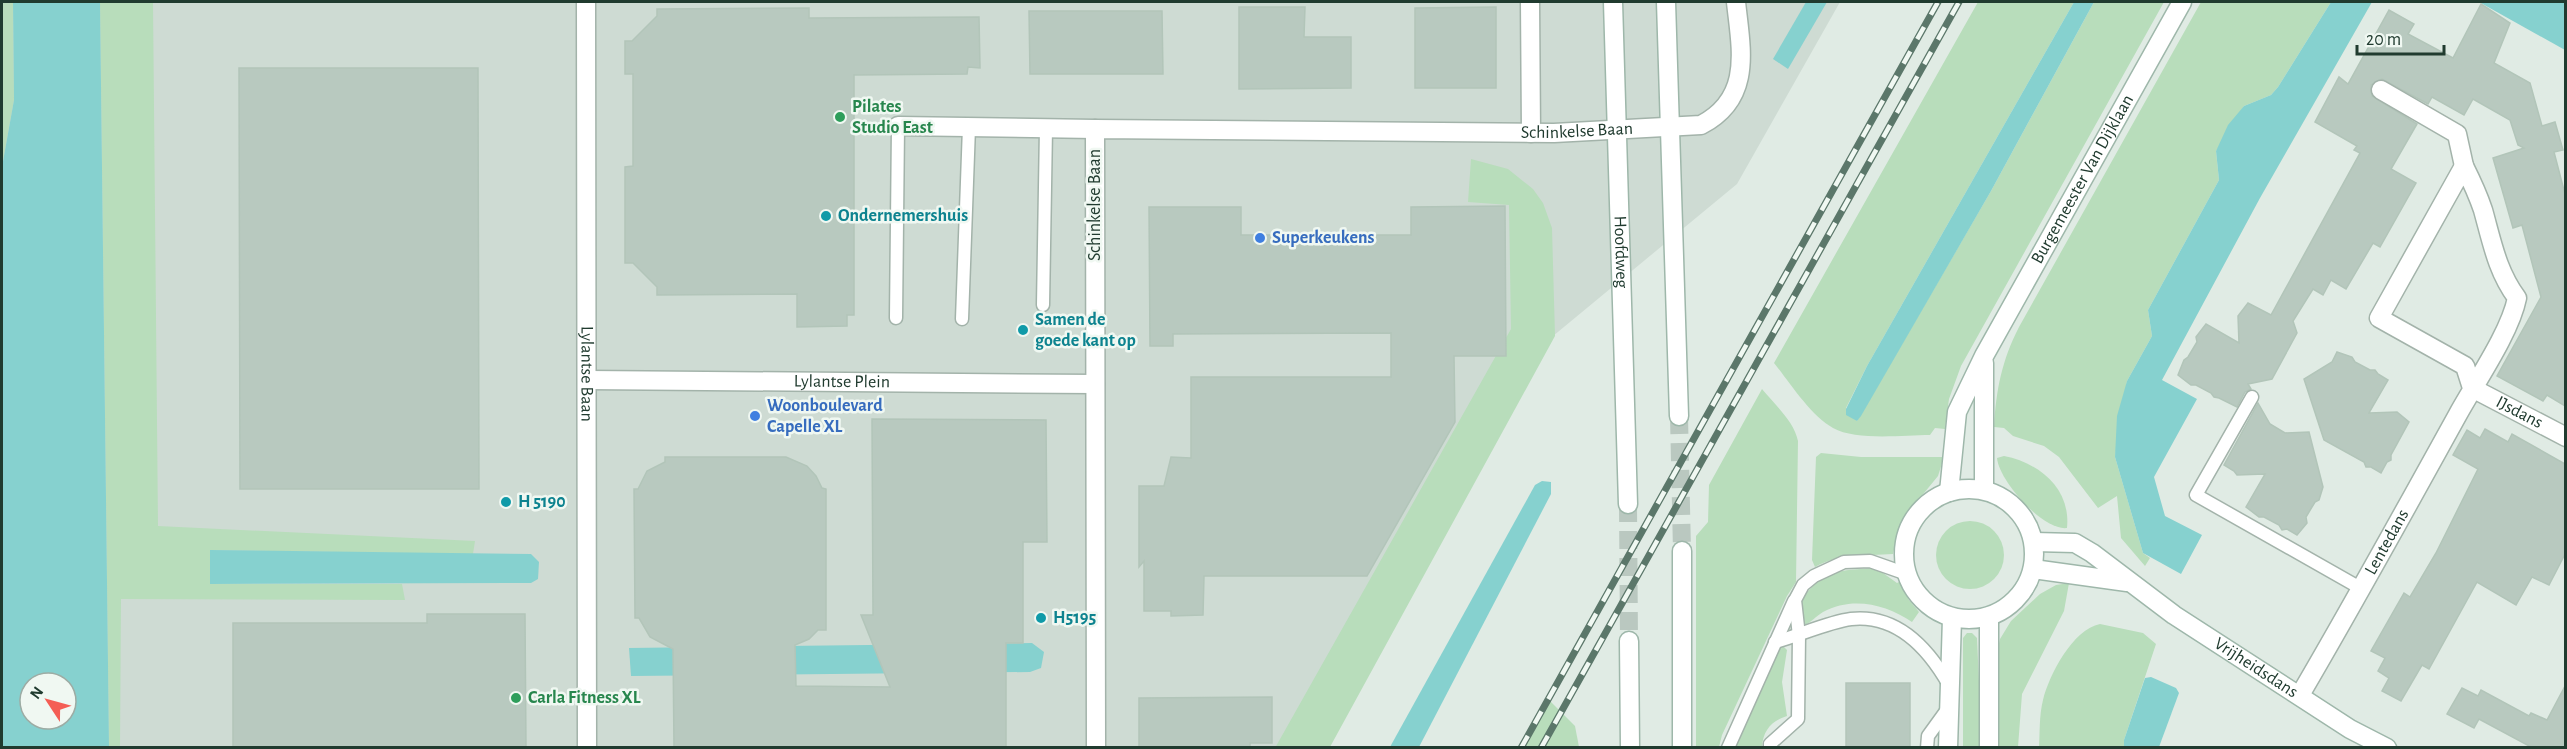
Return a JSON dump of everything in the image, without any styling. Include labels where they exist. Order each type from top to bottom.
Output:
[{"type":"street","name":"Lylantse Baan","points":[[586,2],[587,747]]},
{"type":"street","points":[[1530,2],[1531,133]]},
{"type":"street","name":"Hoofdweg","points":[[1613,2],[1628,504]]},
{"type":"street","points":[[1666,2],[1679,416]]},
{"type":"street","points":[[1669,129],[1701,125],[1711,120],[1729,103],[1736,87],[1743,58],[1736,2]]},
{"type":"street","name":"Burgemeester Van Dijklaan","points":[[1949,492],[1957,412],[1984,356],[2182,2]]},
{"type":"street","name":"Lentedans","points":[[2300,696],[2514,314],[2517,298],[2506,282],[2496,260],[2482,207],[2464,166],[2457,134],[2381,90]]},
{"type":"street","points":[[898,126],[1095,129]]},
{"type":"street","name":"Schinkelse Baan","points":[[1096,747],[1095,129],[1531,133],[1669,129]]},
{"type":"street","points":[[2464,166],[2379,318],[2465,366],[2472,388]]},
{"type":"street","name":"Burgemeester Van Dijklaan","points":[[1984,356],[1984,490]]},
{"type":"street","name":"Lylantse Plein","points":[[588,380],[1095,384]]},
{"type":"street","name":"IJsdans","points":[[2472,388],[2565,437]]},
{"type":"street","points":[[1984,490],[1997,495],[2019,511],[2031,531],[2034,542],[2033,569],[2022,594],[2007,608],[1989,617],[1971,620],[1952,618],[1936,611],[1922,599],[1907,574],[1904,554],[1911,523],[1926,504],[1949,492],[1984,490]]},
{"type":"street","name":"Vrijheidsdans","points":[[2034,542],[2075,543],[2092,553],[2174,615],[2350,729],[2386,747]]},
{"type":"street","points":[[1682,551],[1682,747]]},
{"type":"street","name":"Vrijheidsdans","points":[[2033,569],[2129,583]]},
{"type":"street","points":[[1989,617],[1989,747]]},
{"type":"street","points":[[1948,747],[1952,618]]},
{"type":"street","points":[[1629,641],[1630,747]]},
{"type":"lane","points":[[896,318],[898,126]]},
{"type":"lane","points":[[962,319],[969,127]]},
{"type":"lane","points":[[1043,305],[1046,128]]},
{"type":"lane","points":[[2252,398],[2196,495],[2362,589]]},
{"type":"lane","points":[[1728,747],[1774,642],[1803,585],[1814,576],[1844,562],[1870,561],[1907,574]]},
{"type":"lane","points":[[1770,747],[1770,744],[1798,719],[1799,636],[1795,600]]},
{"type":"lane","points":[[1774,642],[1849,619],[1872,619],[1897,627],[1917,643],[1934,659],[1950,686]]},
{"type":"lane","points":[[1927,747],[1928,736],[1950,706]]},
{"type":"shaded area","name":"Woonboulevard Capelle XL","points":[[2,2],[1840,2],[1737,184],[1547,341],[1326,748],[2,747]]},
{"type":"green space","points":[[2,2],[13,2],[14,100],[2,167]]},
{"type":"green space","points":[[100,2],[153,2],[158,526],[475,541],[473,554],[210,550],[210,584],[402,584],[405,600],[121,599],[120,748],[109,747]]},
{"type":"green space","points":[[1978,2],[2074,2],[1867,366],[1846,408],[1857,421],[1991,191],[2094,2],[2164,2],[1961,366],[1949,399],[1945,429],[1935,428],[1930,435],[1867,436],[1843,432],[1833,428],[1817,416],[1774,363]]},
{"type":"green space","points":[[2201,2],[2331,2],[2278,87],[2271,95],[2244,106],[2216,151],[2219,180],[2148,310],[2152,336],[2127,381],[2115,457],[2143,553],[2150,558],[2145,566],[2121,538],[2117,496],[2098,508],[2059,457],[2044,446],[2013,436],[2004,428],[1994,427],[1995,413],[2004,363],[2019,327]]},
{"type":"green space","points":[[1471,159],[1508,169],[1533,189],[1543,203],[1552,228],[1555,336],[1330,747],[1275,748],[1511,329],[1509,205],[1468,202]]},
{"type":"green space","points":[[1762,389],[1793,427],[1798,441],[1796,582],[1787,596],[1722,735],[1719,747],[1696,747],[1696,536],[1708,522],[1709,485]]},
{"type":"green space","points":[[1821,453],[1861,457],[1944,457],[1938,476],[1899,527],[1893,554],[1843,557],[1815,567],[1812,560],[1816,457]]},
{"type":"green space","points":[[2004,456],[2030,465],[2050,480],[2064,501],[2067,528],[2046,522],[2024,503],[2005,479],[2000,468],[1997,458]]},
{"type":"green space","points":[[1963,521],[1977,521],[1989,526],[1999,536],[2004,555],[1999,574],[1989,584],[1977,589],[1963,589],[1951,584],[1941,574],[1936,562],[1936,548],[1941,536],[1951,526]]},
{"type":"green space","points":[[1876,568],[1897,583],[1899,582],[1919,612],[1912,622],[1880,607],[1857,603],[1834,607],[1804,625],[1800,603],[1815,584],[1841,571]]},
{"type":"green space","points":[[2069,583],[2064,611],[2022,694],[2018,747],[1998,747],[1996,656],[2000,639],[2011,621],[2040,594],[2056,585]]},
{"type":"green space","points":[[2100,624],[2143,633],[2156,644],[2124,740],[2124,747],[2039,748],[2042,706],[2051,678],[2064,654],[2081,634]]},
{"type":"green space","points":[[1967,633],[1972,633],[1977,638],[1982,747],[1963,747],[1963,638]]},
{"type":"green space","points":[[1783,646],[1787,650],[1782,682],[1787,716],[1769,727],[1762,747],[1734,748],[1780,647]]},
{"type":"green space","points":[[1550,701],[1575,726],[1579,747],[1524,747]]},
{"type":"water","points":[[13,2],[100,2],[109,747],[2,747],[2,167],[14,100]]},
{"type":"water","points":[[1806,2],[1827,2],[1788,69],[1773,59]]},
{"type":"water","points":[[2074,2],[2094,2],[1991,191],[1857,421],[1846,415],[1846,409],[1867,366]]},
{"type":"water","points":[[2331,2],[2372,2],[2260,198],[2162,380],[2197,399],[2154,477],[2165,516],[2202,535],[2181,574],[2143,553],[2115,457],[2117,416],[2127,381],[2152,336],[2148,310],[2219,180],[2216,151],[2228,125],[2244,106],[2271,95],[2278,87]]},
{"type":"water","points":[[2479,2],[2565,2],[2565,50]]},
{"type":"water","points":[[1542,481],[1551,482],[1551,494],[1419,747],[1390,747],[1535,485]]},
{"type":"water","points":[[210,550],[531,554],[539,562],[538,579],[531,583],[210,584]]},
{"type":"water","points":[[1032,643],[1044,652],[1041,668],[1030,672],[631,676],[629,648]]},
{"type":"water","points":[[2151,677],[2176,688],[2179,693],[2159,747],[2124,747],[2124,740],[2145,678]]},
{"type":"building","points":[[2481,4],[2510,23],[2494,63],[2530,83],[2542,126],[2555,122],[2563,150],[2554,152],[2565,194],[2565,406],[2547,395],[2543,401],[2497,376],[2541,297],[2522,225],[2513,228],[2493,158],[2524,148],[2518,145],[2510,120],[2473,99],[2464,115],[2432,97],[2428,104],[2382,79],[2371,85],[2372,96],[2417,124],[2391,169],[2416,183],[2380,247],[2373,243],[2346,289],[2331,280],[2323,295],[2313,289],[2293,321],[2297,333],[2272,379],[2248,384],[2251,389],[2245,392],[2237,407],[2214,397],[2196,385],[2191,385],[2178,375],[2184,360],[2197,342],[2196,337],[2206,324],[2239,343],[2238,316],[2248,303],[2271,315],[2360,153],[2354,150],[2357,146],[2315,122],[2339,77],[2348,84],[2389,10],[2414,24],[2408,34],[2453,58]]},
{"type":"building","points":[[1239,7],[1305,7],[1304,37],[1351,37],[1351,88],[1239,89]]},
{"type":"building","points":[[1496,7],[1496,88],[1415,88],[1415,8]]},
{"type":"building","points":[[809,8],[809,18],[979,17],[980,68],[968,67],[967,74],[854,75],[854,315],[847,315],[847,326],[797,327],[797,294],[657,295],[657,287],[633,263],[625,263],[625,167],[633,166],[633,74],[625,74],[625,41],[632,41],[657,16],[657,9]]},
{"type":"building","points":[[1029,11],[1162,11],[1163,74],[1030,74]]},
{"type":"building","points":[[239,68],[478,68],[479,489],[240,489]]},
{"type":"building","points":[[1505,206],[1506,356],[1454,356],[1455,422],[1367,576],[1204,576],[1203,615],[1171,616],[1171,611],[1144,611],[1144,561],[1139,567],[1139,486],[1164,486],[1171,457],[1191,458],[1191,377],[1391,377],[1391,333],[1173,334],[1173,346],[1150,346],[1149,207],[1241,207],[1241,235],[1411,235],[1411,207]]},
{"type":"building","points":[[2337,352],[2352,357],[2355,362],[2370,370],[2375,370],[2388,380],[2369,413],[2397,412],[2409,422],[2391,455],[2391,460],[2387,462],[2381,473],[2371,467],[2366,467],[2364,462],[2324,440],[2304,379],[2332,362]]},
{"type":"building","points":[[2258,403],[2270,424],[2285,433],[2309,432],[2323,487],[2319,500],[2315,502],[2306,517],[2307,523],[2297,535],[2287,529],[2282,530],[2279,525],[2264,517],[2259,517],[2246,507],[2265,474],[2237,475],[2224,465]]},
{"type":"building","points":[[872,419],[1046,420],[1047,542],[1023,542],[1023,643],[1006,643],[1006,747],[674,747],[673,649],[650,637],[639,618],[635,618],[634,489],[638,489],[647,471],[665,462],[665,457],[786,457],[807,466],[816,476],[822,488],[826,489],[826,630],[818,630],[809,639],[795,645],[796,686],[890,687],[861,615],[873,615]]},
{"type":"building","points":[[2485,429],[2508,442],[2512,434],[2565,464],[2565,554],[2549,585],[2532,577],[2516,605],[2477,582],[2429,669],[2422,665],[2401,701],[2382,691],[2389,678],[2378,671],[2385,658],[2371,651],[2404,593],[2410,597],[2436,553],[2478,469],[2453,455],[2467,430],[2480,438]]},
{"type":"building","points":[[427,614],[525,614],[526,747],[233,747],[233,623],[427,623]]},
{"type":"building","points":[[1846,683],[1910,683],[1910,747],[1846,747]]},
{"type":"building","points":[[2565,686],[2565,747],[2531,747],[2479,719],[2474,728],[2447,714],[2462,688],[2478,696],[2481,690],[2529,716],[2531,713],[2547,720]]},
{"type":"building","points":[[1272,697],[1272,743],[1250,743],[1250,747],[1139,747],[1139,698]]},
{"type":"tunnel","points":[[1679,416],[1682,551]]},
{"type":"tunnel","points":[[1628,504],[1629,641]]},
{"type":"railway","points":[[1521,748],[1938,2]]},
{"type":"railway","points":[[1541,748],[1959,2]]},
{"type":"place","name":"Pilates Studio East","points":[[840,117]]},
{"type":"place","name":"Ondernemershuis","points":[[826,216]]},
{"type":"place","name":"Superkeukens","points":[[1260,238]]},
{"type":"place","name":"Samen de goede kant op","points":[[1023,330]]},
{"type":"place","name":"Woonboulevard Capelle XL","points":[[755,416]]},
{"type":"place","name":"H 5190","points":[[506,502]]},
{"type":"place","name":"H5195","points":[[1041,618]]},
{"type":"place","name":"Carla Fitness XL","points":[[516,698]]}]
